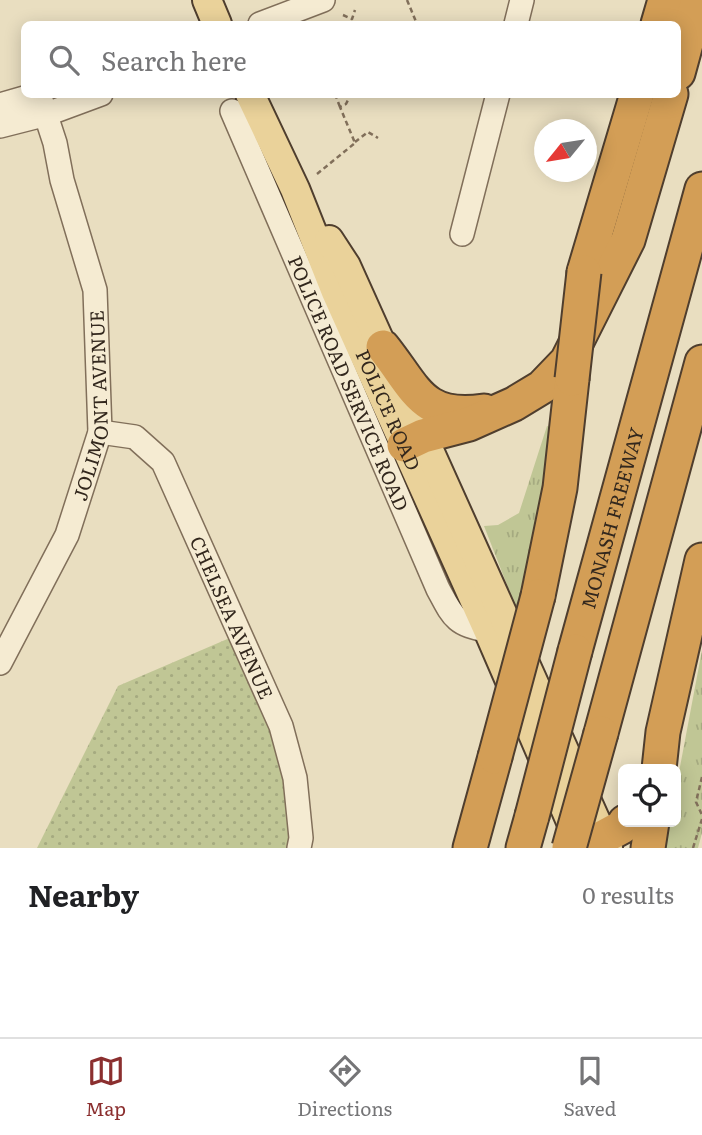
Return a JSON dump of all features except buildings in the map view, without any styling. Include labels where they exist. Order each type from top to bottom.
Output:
[{"type":"highway","points":[[659,21],[665,0]]},
{"type":"highway","points":[[681,59],[698,0]]},
{"type":"highway","points":[[470,848],[538,596],[560,488],[584,272],[636,98]]},
{"type":"highway","points":[[414,441],[469,424],[514,404],[542,387],[567,361],[628,240],[670,98]]},
{"type":"highway","name":"MONASH FREEWAY","points":[[523,848],[702,189]]},
{"type":"highway","points":[[383,346],[412,387],[429,405],[452,412],[480,412],[514,404]]},
{"type":"highway","points":[[569,848],[702,362]]},
{"type":"highway","points":[[660,764],[663,732],[702,560]]},
{"type":"highway","points":[[651,764],[663,732]]},
{"type":"highway","points":[[648,848],[651,827]]},
{"type":"main road","name":"POLICE ROAD","points":[[241,103],[346,266],[383,346],[414,441],[488,630],[600,841]]},
{"type":"main road","name":"POLICE ROAD","points":[[294,187],[336,292],[493,590],[600,841]]},
{"type":"street","points":[[268,21],[323,0]]},
{"type":"street","points":[[517,21],[522,0]]},
{"type":"street","points":[[0,105],[67,98]]},
{"type":"street","points":[[462,234],[497,98]]},
{"type":"street","points":[[0,126],[41,101]]},
{"type":"street","name":"JOLIMONT AVENUE","points":[[0,663],[68,536],[100,432],[95,290],[41,101]]},
{"type":"street","name":"POLICE ROAD SERVICE ROAD","points":[[294,187],[438,589],[454,618],[469,627],[488,630]]},
{"type":"street","name":"CHELSEA AVENUE","points":[[100,432],[135,437],[163,462],[281,726],[295,778],[301,838],[299,848]]},
{"type":"street","name":"POLICE ROAD","points":[[488,630],[496,617],[493,590]]},
{"type":"path","points":[[407,0],[416,21]]},
{"type":"path","points":[[343,15],[352,19],[355,10]]},
{"type":"path","points":[[337,98],[355,143]]},
{"type":"path","points":[[340,107],[346,104],[349,98]]},
{"type":"path","points":[[294,187],[368,132],[378,138]]},
{"type":"path","points":[[693,848],[702,817],[696,802],[702,777]]},
{"type":"green space","points":[[547,426],[559,430],[520,618],[484,526],[498,525],[519,513]]},
{"type":"green space","points":[[239,634],[281,726],[299,848],[37,848],[118,686]]},
{"type":"green space","points":[[702,650],[702,833],[698,848],[664,848],[668,827],[681,827],[681,764]]}]
